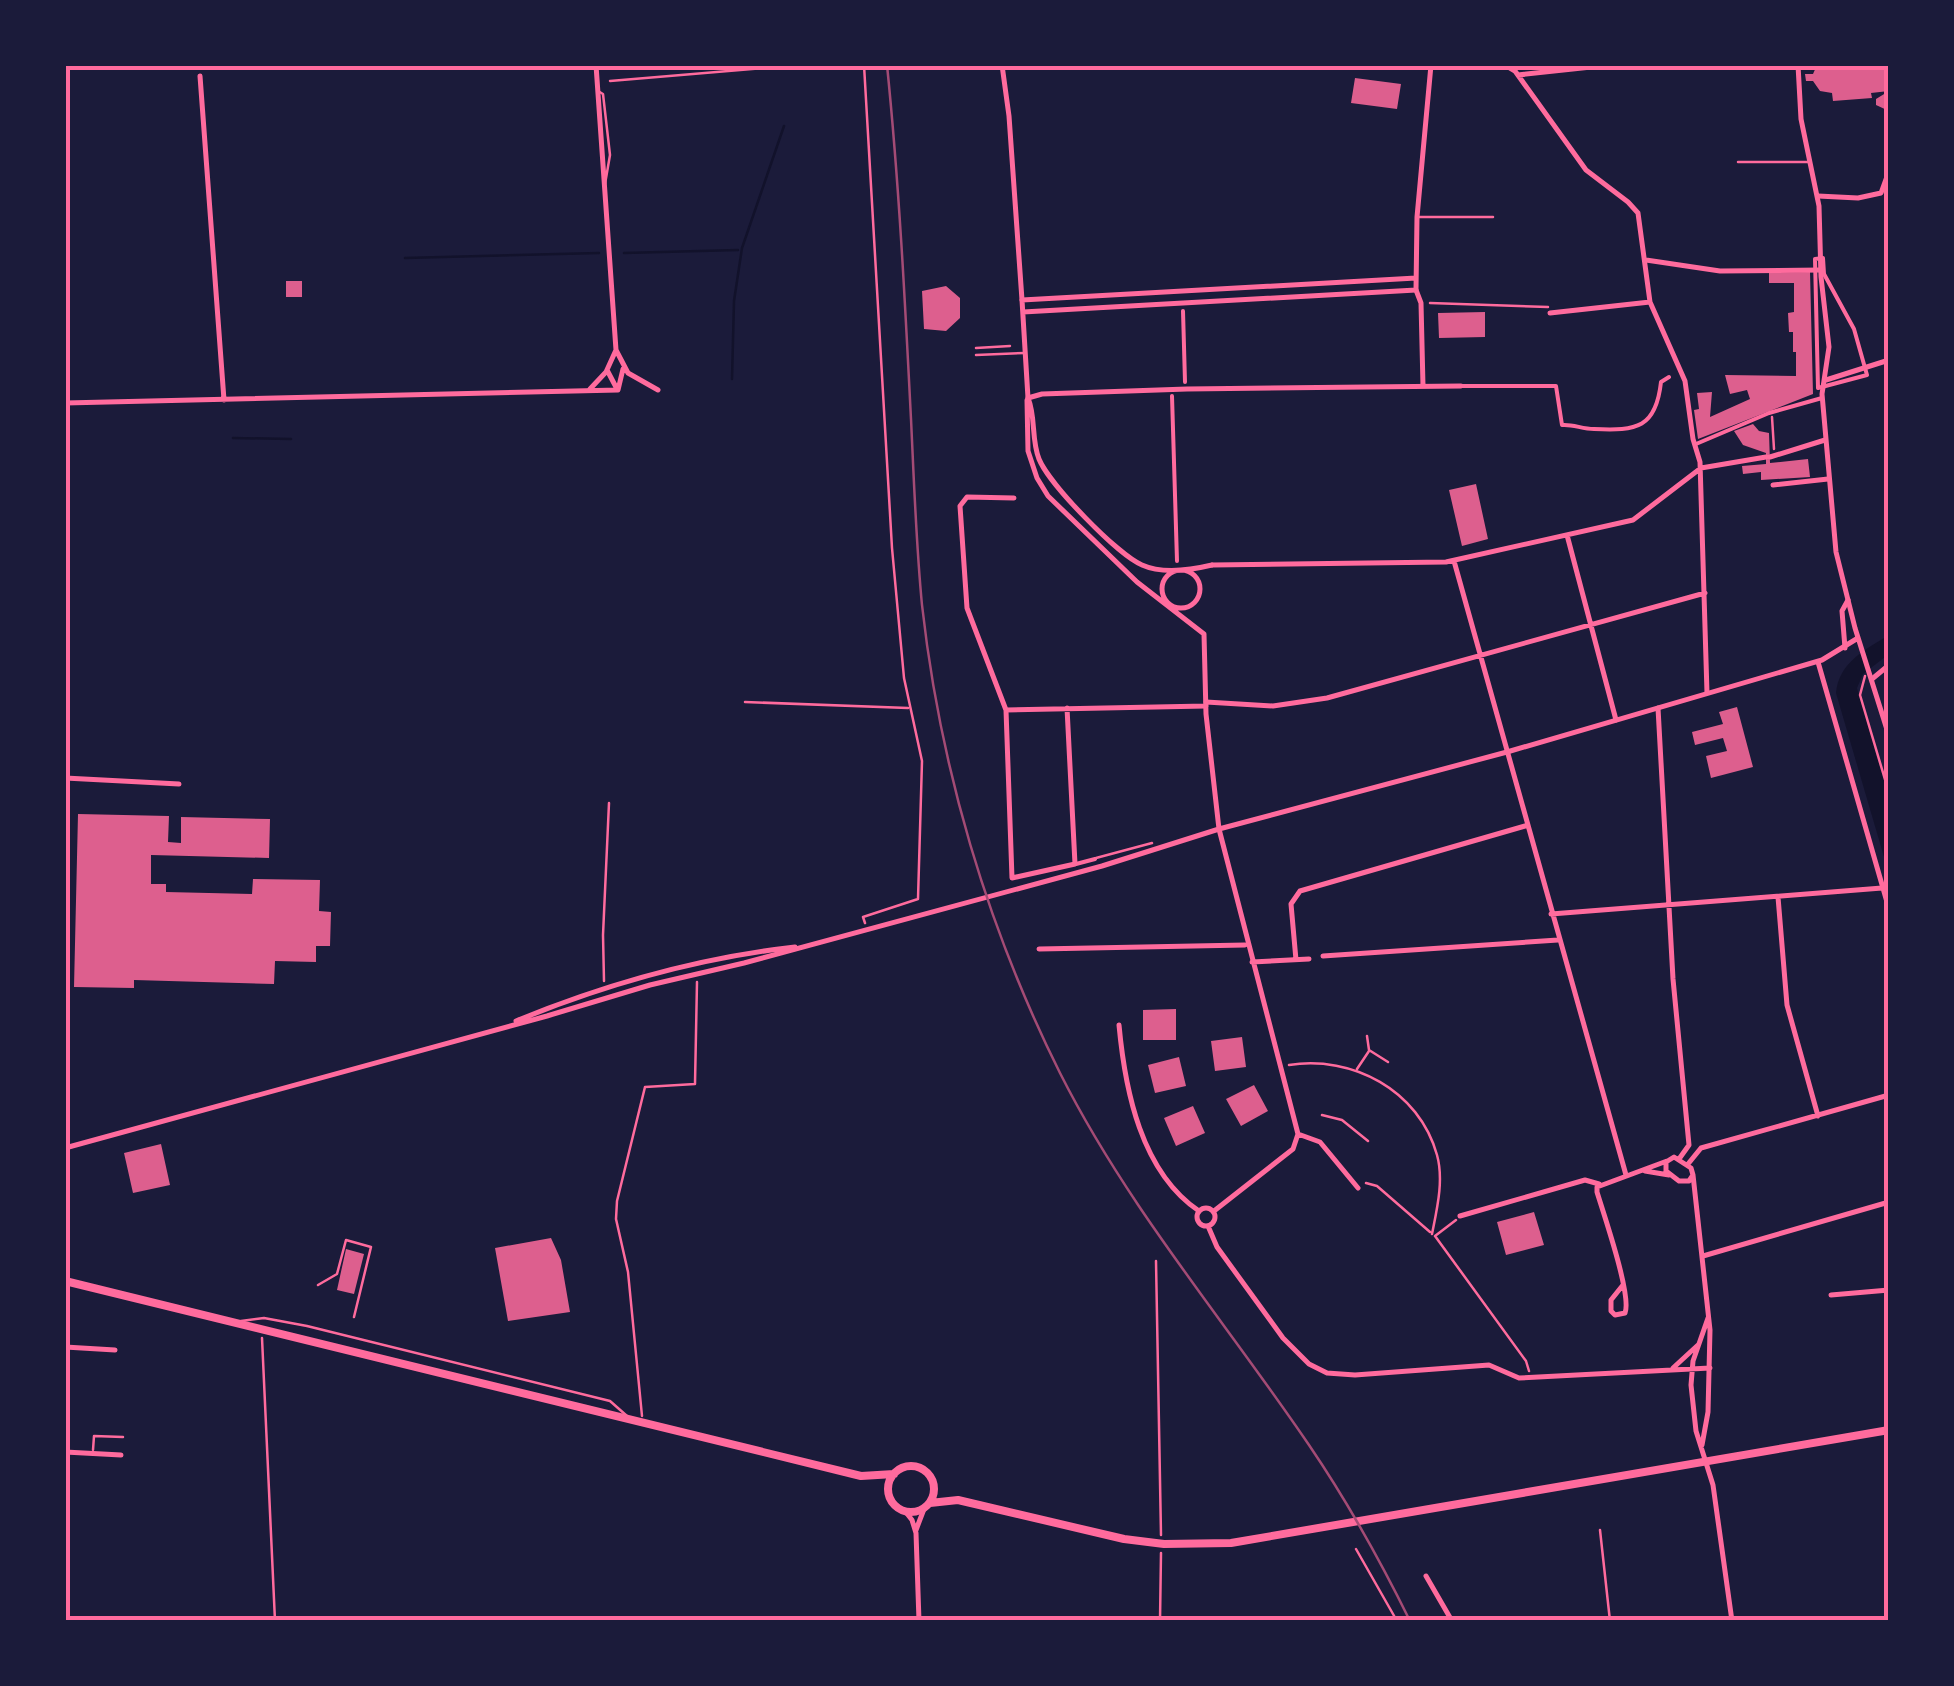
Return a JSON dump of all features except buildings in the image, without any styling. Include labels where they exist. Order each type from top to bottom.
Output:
[{"type":"main road","points":[[65,1281],[862,1476],[894,1474],[915,1466],[964,1502]]},
{"type":"main road","points":[[862,1476],[889,1494],[895,1506],[904,1511],[946,1500],[1112,1537],[1161,1544],[1231,1543],[1889,1430]]},
{"type":"main road","points":[[889,1494],[894,1474]]},
{"type":"main road","points":[[927,1506],[934,1483]]},
{"type":"street","points":[[596,65],[616,350],[623,366],[636,379],[658,390]]},
{"type":"street","points":[[1002,65],[1009,116],[1028,398],[1036,450],[1058,491],[1134,560],[1144,566],[1182,570],[1197,578],[1200,596],[1188,608],[1171,606],[1164,598],[1162,584],[1169,574],[1182,570],[1212,566],[1454,561],[1642,516],[1701,468],[1770,456],[1825,440]]},
{"type":"street","points":[[1422,386],[1421,303],[1416,290],[1417,218],[1431,65]]},
{"type":"street","points":[[1505,65],[1516,73],[1586,170],[1635,209],[1650,302],[1679,373],[1701,468],[1707,693]]},
{"type":"street","points":[[1516,73],[1610,65]]},
{"type":"street","points":[[1798,65],[1800,114],[1818,196],[1821,258],[1828,284],[1854,329],[1865,367]]},
{"type":"street","points":[[200,76],[224,400]]},
{"type":"street","points":[[1818,196],[1858,198],[1879,194],[1889,171]]},
{"type":"street","points":[[1821,258],[1818,388],[1889,360]]},
{"type":"street","points":[[1646,260],[1720,271],[1818,270]]},
{"type":"street","points":[[1818,270],[1829,352],[1822,398],[1836,552],[1861,649],[1882,700],[1889,736]]},
{"type":"street","points":[[1022,300],[1416,278]]},
{"type":"street","points":[[1023,312],[1416,290]]},
{"type":"street","points":[[1550,310],[1650,302]]},
{"type":"street","points":[[1183,311],[1185,382]]},
{"type":"street","points":[[588,392],[607,370],[616,350]]},
{"type":"street","points":[[618,390],[623,366]]},
{"type":"street","points":[[607,370],[618,390]]},
{"type":"street","points":[[1028,398],[1042,394],[1187,388],[1556,386],[1562,425],[1595,429],[1649,421],[1656,411],[1661,382],[1668,377]]},
{"type":"street","points":[[65,403],[618,390]]},
{"type":"street","points":[[1172,396],[1177,561]]},
{"type":"street","points":[[1028,398],[1028,451],[1044,490],[1153,595],[1200,630],[1205,640],[1206,704],[1218,830],[1298,1134],[1293,1149],[1214,1211]]},
{"type":"street","points":[[1696,444],[1771,412],[1822,398]]},
{"type":"street","points":[[1773,485],[1828,478]]},
{"type":"street","points":[[1014,498],[966,497],[960,505],[967,608],[1006,710],[1012,878],[1095,858]]},
{"type":"street","points":[[1567,535],[1616,720]]},
{"type":"street","points":[[1454,561],[1626,1175]]},
{"type":"street","points":[[1006,710],[1261,706],[1318,700],[1705,593]]},
{"type":"street","points":[[1845,648],[1842,615],[1848,600]]},
{"type":"street","points":[[65,1148],[1507,752],[1818,662],[1858,638]]},
{"type":"street","points":[[1818,662],[1889,909]]},
{"type":"street","points":[[1872,680],[1889,665]]},
{"type":"street","points":[[1067,708],[1075,864]]},
{"type":"street","points":[[1658,708],[1668,905],[1689,1145],[1679,1159]]},
{"type":"street","points":[[65,778],[178,784]]},
{"type":"street","points":[[1296,960],[1291,902],[1300,892],[1526,826]]},
{"type":"street","points":[[1552,914],[1882,888]]},
{"type":"street","points":[[1778,898],[1787,1005],[1818,1116]]},
{"type":"street","points":[[1323,956],[1558,940]]},
{"type":"street","points":[[500,1028],[605,988],[699,961],[810,945]]},
{"type":"street","points":[[1038,949],[1246,945]]},
{"type":"street","points":[[1252,962],[1309,960]]},
{"type":"street","points":[[1119,1025],[1124,1073],[1137,1121],[1171,1188],[1199,1211]]},
{"type":"street","points":[[1688,1164],[1700,1148],[1889,1094]]},
{"type":"street","points":[[1298,1134],[1320,1142],[1358,1188]]},
{"type":"street","points":[[1460,1216],[1585,1180],[1599,1184],[1672,1157],[1688,1164],[1708,1318],[1708,1412],[1701,1451]]},
{"type":"street","points":[[1667,1161],[1665,1168],[1670,1176]]},
{"type":"street","points":[[1642,1170],[1681,1182],[1694,1200]]},
{"type":"street","points":[[1681,1182],[1692,1176]]},
{"type":"street","points":[[1599,1184],[1597,1192],[1623,1286],[1627,1310],[1615,1315],[1610,1302],[1623,1286]]},
{"type":"street","points":[[1702,1256],[1889,1202]]},
{"type":"street","points":[[1199,1211],[1214,1211]]},
{"type":"street","points":[[1199,1211],[1198,1222],[1208,1226],[1217,1248],[1295,1353],[1318,1370],[1334,1375],[1489,1365],[1513,1377],[1530,1378],[1710,1368]]},
{"type":"street","points":[[1208,1226],[1214,1222],[1214,1211]]},
{"type":"street","points":[[1831,1295],[1889,1290]]},
{"type":"street","points":[[1708,1318],[1691,1368],[1694,1423],[1713,1483],[1732,1621]]},
{"type":"street","points":[[1670,1369],[1702,1341]]},
{"type":"street","points":[[65,1347],[115,1350]]},
{"type":"street","points":[[65,1452],[121,1456]]},
{"type":"street","points":[[916,1534],[927,1506]]},
{"type":"street","points":[[904,1511],[916,1534],[919,1621]]},
{"type":"street","points":[[1426,1576],[1452,1621]]},
{"type":"lane","points":[[1738,162],[1809,162]]},
{"type":"lane","points":[[1417,218],[1492,218]]},
{"type":"lane","points":[[976,348],[1010,346]]},
{"type":"lane","points":[[976,355],[1025,353]]},
{"type":"lane","points":[[1095,858],[1129,854],[1152,843]]},
{"type":"lane","points":[[318,1284],[337,1274],[346,1240],[371,1246],[354,1318]]},
{"type":"lane","points":[[235,1323],[274,1318],[422,1354],[610,1401],[632,1420]]},
{"type":"lane","points":[[93,1454],[94,1436],[123,1437]]},
{"type":"path","points":[[610,81],[798,65]]},
{"type":"path","points":[[864,65],[892,548],[904,678],[922,761],[918,899],[863,917],[867,930]]},
{"type":"path","points":[[1430,303],[1550,310]]},
{"type":"path","points":[[1770,456],[1771,412]]},
{"type":"path","points":[[1864,677],[1860,695],[1889,793]]},
{"type":"path","points":[[745,702],[911,708]]},
{"type":"path","points":[[605,988],[602,935],[609,803]]},
{"type":"path","points":[[643,1422],[617,1201],[645,1088],[695,1084],[698,973]]},
{"type":"path","points":[[1367,1036],[1370,1050],[1388,1062]]},
{"type":"path","points":[[1357,1069],[1370,1050]]},
{"type":"path","points":[[1288,1065],[1328,1062],[1357,1069],[1378,1080],[1411,1108],[1437,1155],[1434,1235]]},
{"type":"path","points":[[1322,1115],[1342,1120],[1368,1141]]},
{"type":"path","points":[[1366,1183],[1377,1186],[1434,1235],[1526,1361],[1530,1378]]},
{"type":"path","points":[[1434,1235],[1460,1216]]},
{"type":"path","points":[[1156,1261],[1160,1621]]},
{"type":"path","points":[[263,1330],[275,1621]]},
{"type":"path","points":[[1600,1530],[1610,1621]]},
{"type":"path","points":[[1356,1548],[1397,1621]]},
{"type":"shaded area","points":[[1889,635],[1889,654],[1863,674],[1857,688],[1889,798],[1889,874],[1836,693],[1848,665]]},
{"type":"waterway","points":[[732,379],[734,301],[742,248],[784,126]]},
{"type":"waterway","points":[[624,253],[738,250]]},
{"type":"waterway","points":[[405,258],[599,253]]},
{"type":"waterway","points":[[233,438],[291,439]]},
{"type":"railway","points":[[887,65],[922,605],[954,786],[989,903],[1034,1018],[1087,1123],[1147,1217],[1323,1466],[1410,1621]]}]
